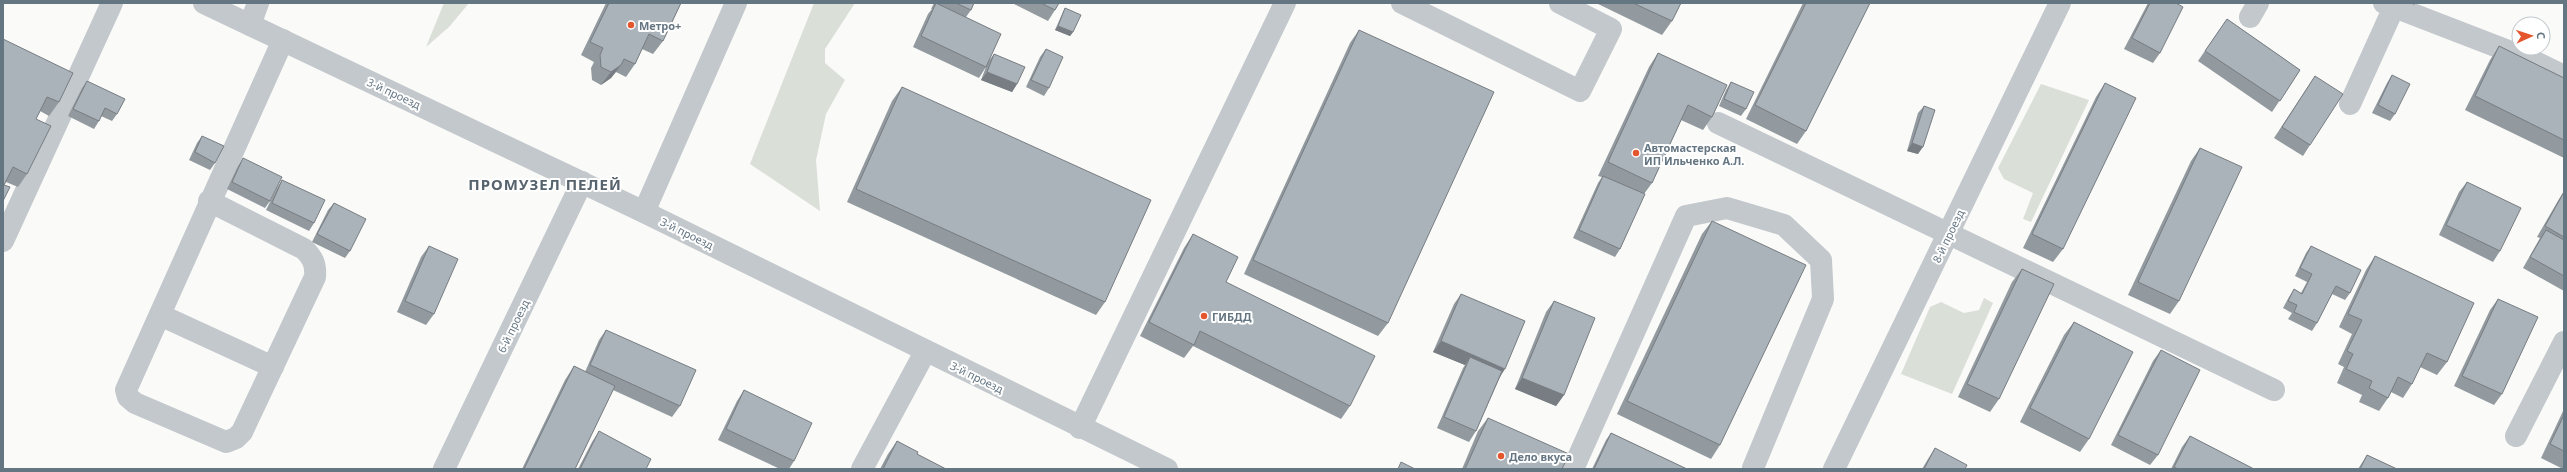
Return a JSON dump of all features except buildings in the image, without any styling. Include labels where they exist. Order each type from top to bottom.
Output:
[{"type":"street","points":[[3,241],[112,3]]},
{"type":"street","name":"3-й проезд","points":[[204,3],[644,212],[925,352],[1167,469]]},
{"type":"street","points":[[250,25],[258,3]]},
{"type":"street","points":[[644,212],[736,3]]},
{"type":"street","points":[[1080,428],[1285,3]]},
{"type":"street","points":[[1402,3],[1580,91],[1611,29],[1560,3]]},
{"type":"street","name":"8-й проезд","points":[[1834,469],[1949,235],[2060,3]]},
{"type":"street","points":[[2350,104],[2389,5],[2529,59],[2564,76]]},
{"type":"street","points":[[209,201],[304,249],[312,257],[316,266],[316,277],[242,432],[236,438],[226,442],[135,403],[128,397],[126,390],[209,201],[283,40]]},
{"type":"street","points":[[1718,123],[2274,390]]},
{"type":"street","name":"6-й проезд","points":[[444,469],[582,182]]},
{"type":"street","points":[[1573,469],[1686,216],[1726,208],[1784,225],[1821,260],[1823,299],[1753,468]]},
{"type":"street","points":[[160,315],[273,367]]},
{"type":"street","points":[[2516,436],[2564,342]]},
{"type":"street","points":[[862,469],[925,352]]},
{"type":"shaded area","points":[[444,3],[469,3],[449,27],[426,47]]},
{"type":"shaded area","points":[[814,3],[855,3],[825,49],[825,63],[845,80],[826,114],[816,160],[820,211],[750,164]]},
{"type":"shaded area","points":[[2041,84],[2089,100],[2031,222],[2023,219],[2033,193],[2004,179],[1998,168]]},
{"type":"shaded area","points":[[1984,298],[1993,303],[1952,394],[1901,374],[1930,307],[1941,302],[1964,313],[1979,310]]},
{"type":"place","name":"Метро+","points":[[631,25]]},
{"type":"place","name":"Автомастерская ИП Ильченко А.Л.","points":[[1636,153]]},
{"type":"place","name":"ГИБДД","points":[[1204,316]]},
{"type":"place","name":"Дело вкуса","points":[[1501,456]]},
{"type":"district","name":"ПРОМУЗЕЛ ПЕЛЕЙ","points":[[545,184]]}]
